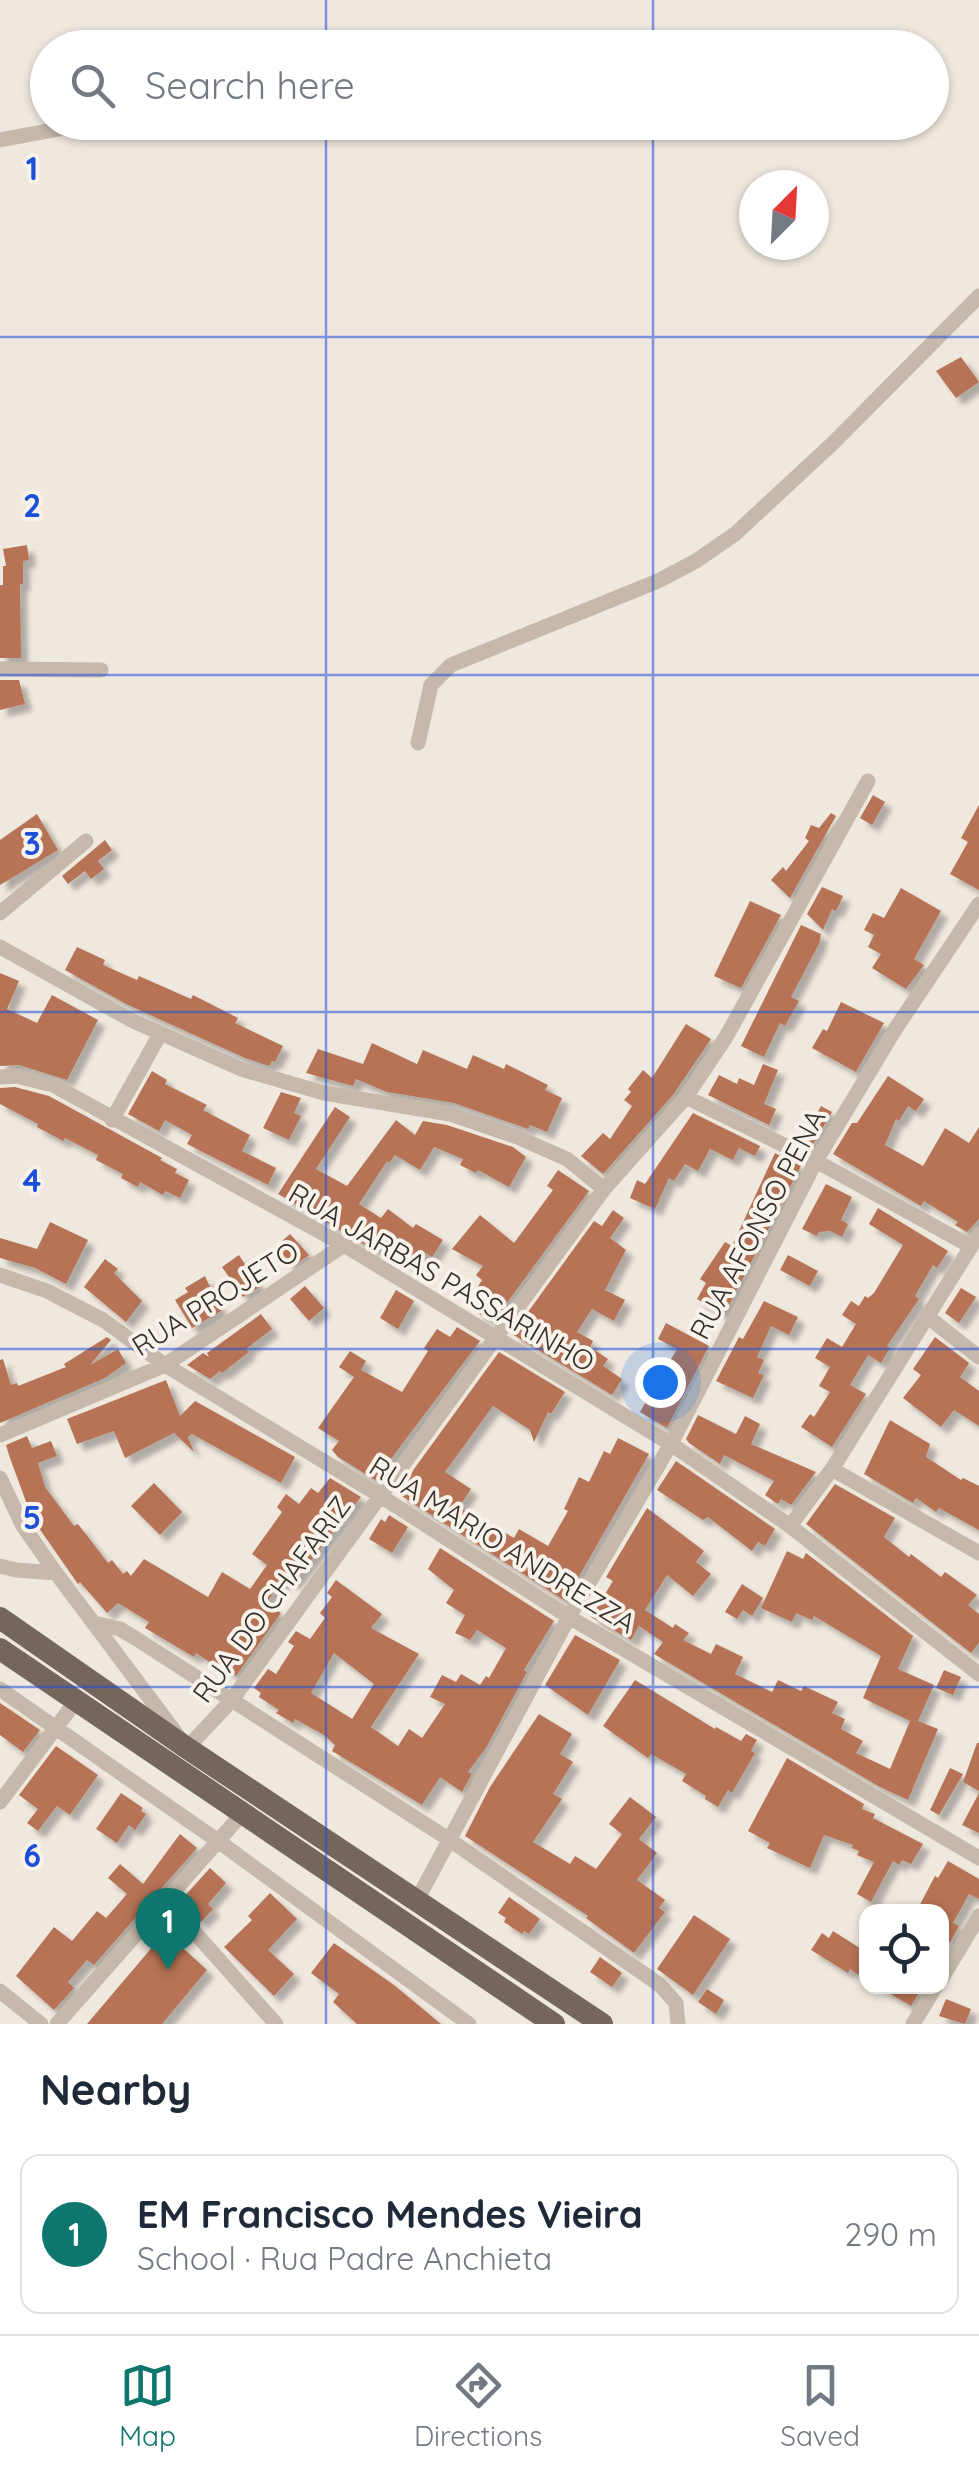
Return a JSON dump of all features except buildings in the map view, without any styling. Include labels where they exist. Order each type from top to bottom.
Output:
[{"type":"main road","points":[[0,1618],[187,1748],[602,2024]]},
{"type":"main road","points":[[0,1650],[546,2022]]},
{"type":"main road","points":[[172,1767],[187,1748]]},
{"type":"main road","points":[[452,1955],[466,1932]]},
{"type":"street","points":[[0,140],[30,134]]},
{"type":"street","points":[[418,743],[431,685],[451,665],[658,581],[735,534],[832,444],[979,296]]},
{"type":"street","points":[[0,669],[101,670]]},
{"type":"street","name":"RUA DO CHAFARIZ","points":[[187,1748],[232,1701],[604,1189],[686,1097],[726,1038],[868,781]]},
{"type":"street","points":[[0,913],[86,841]]},
{"type":"street","name":"RUA AFONSO PENA","points":[[418,1900],[569,1617],[670,1444],[816,1161],[896,1028],[979,904]]},
{"type":"street","points":[[0,948],[160,1034],[240,1069],[307,1088],[467,1119],[567,1159],[604,1189]]},
{"type":"street","points":[[112,1120],[160,1034]]},
{"type":"street","name":"RUA JARBAS PASSARINHO","points":[[0,1077],[16,1076],[52,1085],[344,1245],[497,1336],[670,1444],[790,1526],[979,1674]]},
{"type":"street","points":[[686,1097],[975,1240],[832,1469],[790,1526]]},
{"type":"street","name":"RUA PROJETO","points":[[0,1435],[165,1365],[344,1245]]},
{"type":"street","name":"RUA MARIO ANDREZZA","points":[[0,1275],[46,1291],[103,1320],[165,1365],[569,1617],[979,1858]]},
{"type":"street","points":[[928,1317],[979,1357]]},
{"type":"street","points":[[832,1469],[979,1553]]},
{"type":"street","points":[[0,1478],[16,1513],[56,1573],[187,1748]]},
{"type":"street","points":[[0,1566],[56,1573]]},
{"type":"street","points":[[94,1623],[120,1629],[135,1638],[450,1840],[660,1985],[676,2004],[678,2024]]},
{"type":"street","points":[[0,1689],[218,1840],[469,2024]]},
{"type":"street","points":[[0,1802],[76,1701]]},
{"type":"street","points":[[57,2024],[242,1814]]},
{"type":"street","points":[[166,1900],[276,2024]]},
{"type":"street","points":[[949,1966],[979,1916]]},
{"type":"street","points":[[0,1991],[41,2024]]},
{"type":"street","points":[[913,2024],[931,1994]]},
{"type":"place","name":"EM Francisco Mendes Vieira","points":[[168,1970]]}]
